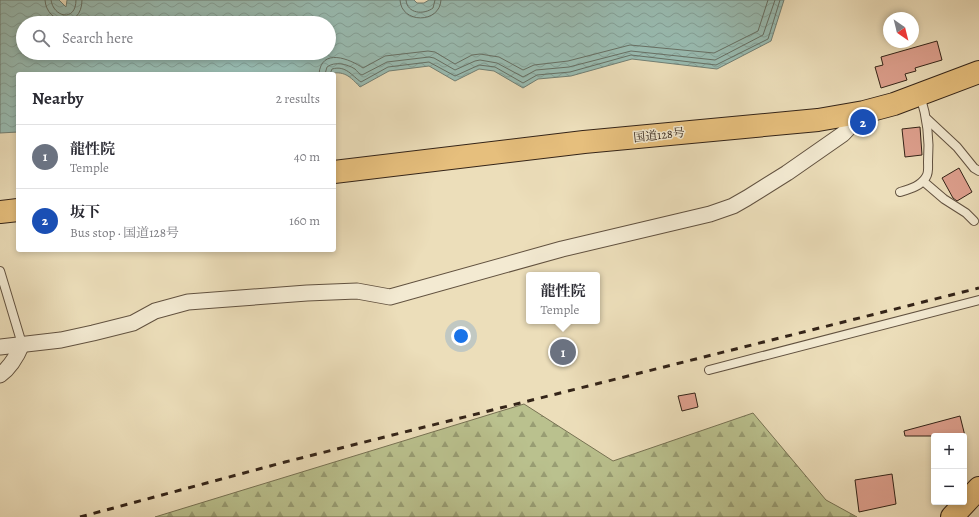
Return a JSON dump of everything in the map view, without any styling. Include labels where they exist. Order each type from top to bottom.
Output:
[{"type":"highway","name":"国道128号","points":[[336,172],[584,142],[818,120],[864,112],[894,104],[979,72]]},
{"type":"highway","points":[[0,212],[16,210]]},
{"type":"highway","points":[[952,517],[979,488]]},
{"type":"street","points":[[0,347],[60,340],[133,323],[154,311],[188,302],[357,291],[390,297],[562,249],[710,214],[733,206],[787,173],[844,134],[864,112]]},
{"type":"street","points":[[0,375],[6,370],[18,354],[22,344]]},
{"type":"lane","points":[[900,192],[914,187],[923,181],[927,176],[929,149],[926,118],[919,94]]},
{"type":"lane","points":[[926,118],[945,136],[974,168],[979,171]]},
{"type":"lane","points":[[923,181],[944,199],[974,220]]},
{"type":"lane","points":[[0,270],[22,344]]},
{"type":"lane","points":[[709,370],[979,300]]},
{"type":"green space","points":[[524,404],[613,461],[753,413],[826,500],[857,517],[155,517]]},
{"type":"water","points":[[0,0],[59,0],[66,7],[67,0],[414,0],[417,3],[424,3],[429,0],[784,0],[771,41],[717,69],[632,59],[571,76],[538,79],[523,88],[494,71],[479,69],[455,81],[429,66],[389,71],[360,87],[348,76],[336,72],[16,72],[16,132],[0,133]]},
{"type":"building","points":[[937,41],[942,60],[915,68],[916,71],[905,74],[907,80],[881,88],[875,67],[883,65],[881,57],[912,48],[919,48],[919,46]]},
{"type":"building","points":[[920,127],[922,155],[905,157],[902,129]]},
{"type":"building","points":[[959,168],[972,192],[957,201],[953,198],[942,178]]},
{"type":"building","points":[[570,342],[574,359],[555,363],[552,346]]},
{"type":"building","points":[[695,393],[698,407],[682,411],[678,396]]},
{"type":"building","points":[[960,416],[964,433],[931,433],[931,436],[905,436],[904,431]]},
{"type":"building","points":[[892,474],[896,504],[859,512],[855,480]]},
{"type":"railway","points":[[80,517],[285,462],[979,288]]},
{"type":"place","name":"坂下","points":[[863,122]]},
{"type":"place","name":"龍性院","points":[[563,352]]}]
